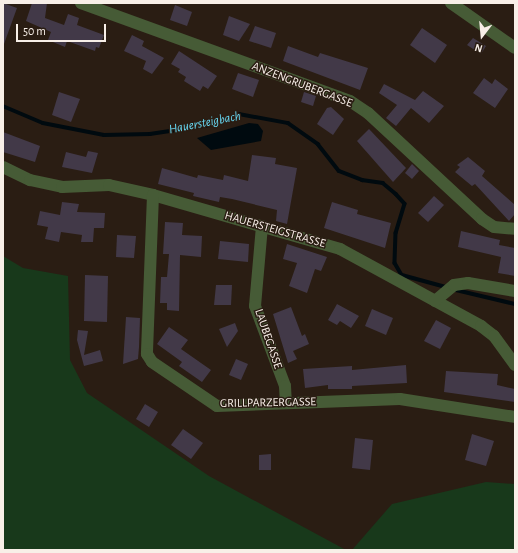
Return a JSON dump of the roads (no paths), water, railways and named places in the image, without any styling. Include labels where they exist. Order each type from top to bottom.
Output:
[{"type":"street","name":"ANZENGRUBERGASSE","points":[[81,3],[350,101],[368,113],[482,219],[494,227],[513,230]]},
{"type":"street","points":[[450,3],[515,48]]},
{"type":"street","name":"HAUERSTEIGSTRASSE","points":[[3,168],[30,180],[62,187],[109,185],[153,194],[340,249],[437,299],[494,336],[515,365]]},
{"type":"street","name":"GRILLPARZERGASSE","points":[[153,194],[147,354],[152,362],[216,406],[400,399],[515,417]]},
{"type":"street","name":"LAUBEGASSE","points":[[262,226],[255,306],[285,386],[286,403]]},
{"type":"street","points":[[437,299],[450,288],[468,283],[515,291]]},
{"type":"waterway","name":"Hauersteigbach","points":[[3,106],[43,123],[104,135],[150,134],[216,124],[239,114],[288,123],[318,144],[339,171],[362,180],[383,183],[396,194],[405,204],[396,233],[395,263],[402,275],[446,287]]},
{"type":"waterway","name":"Hauersteigbach","points":[[452,289],[515,304]]}]
